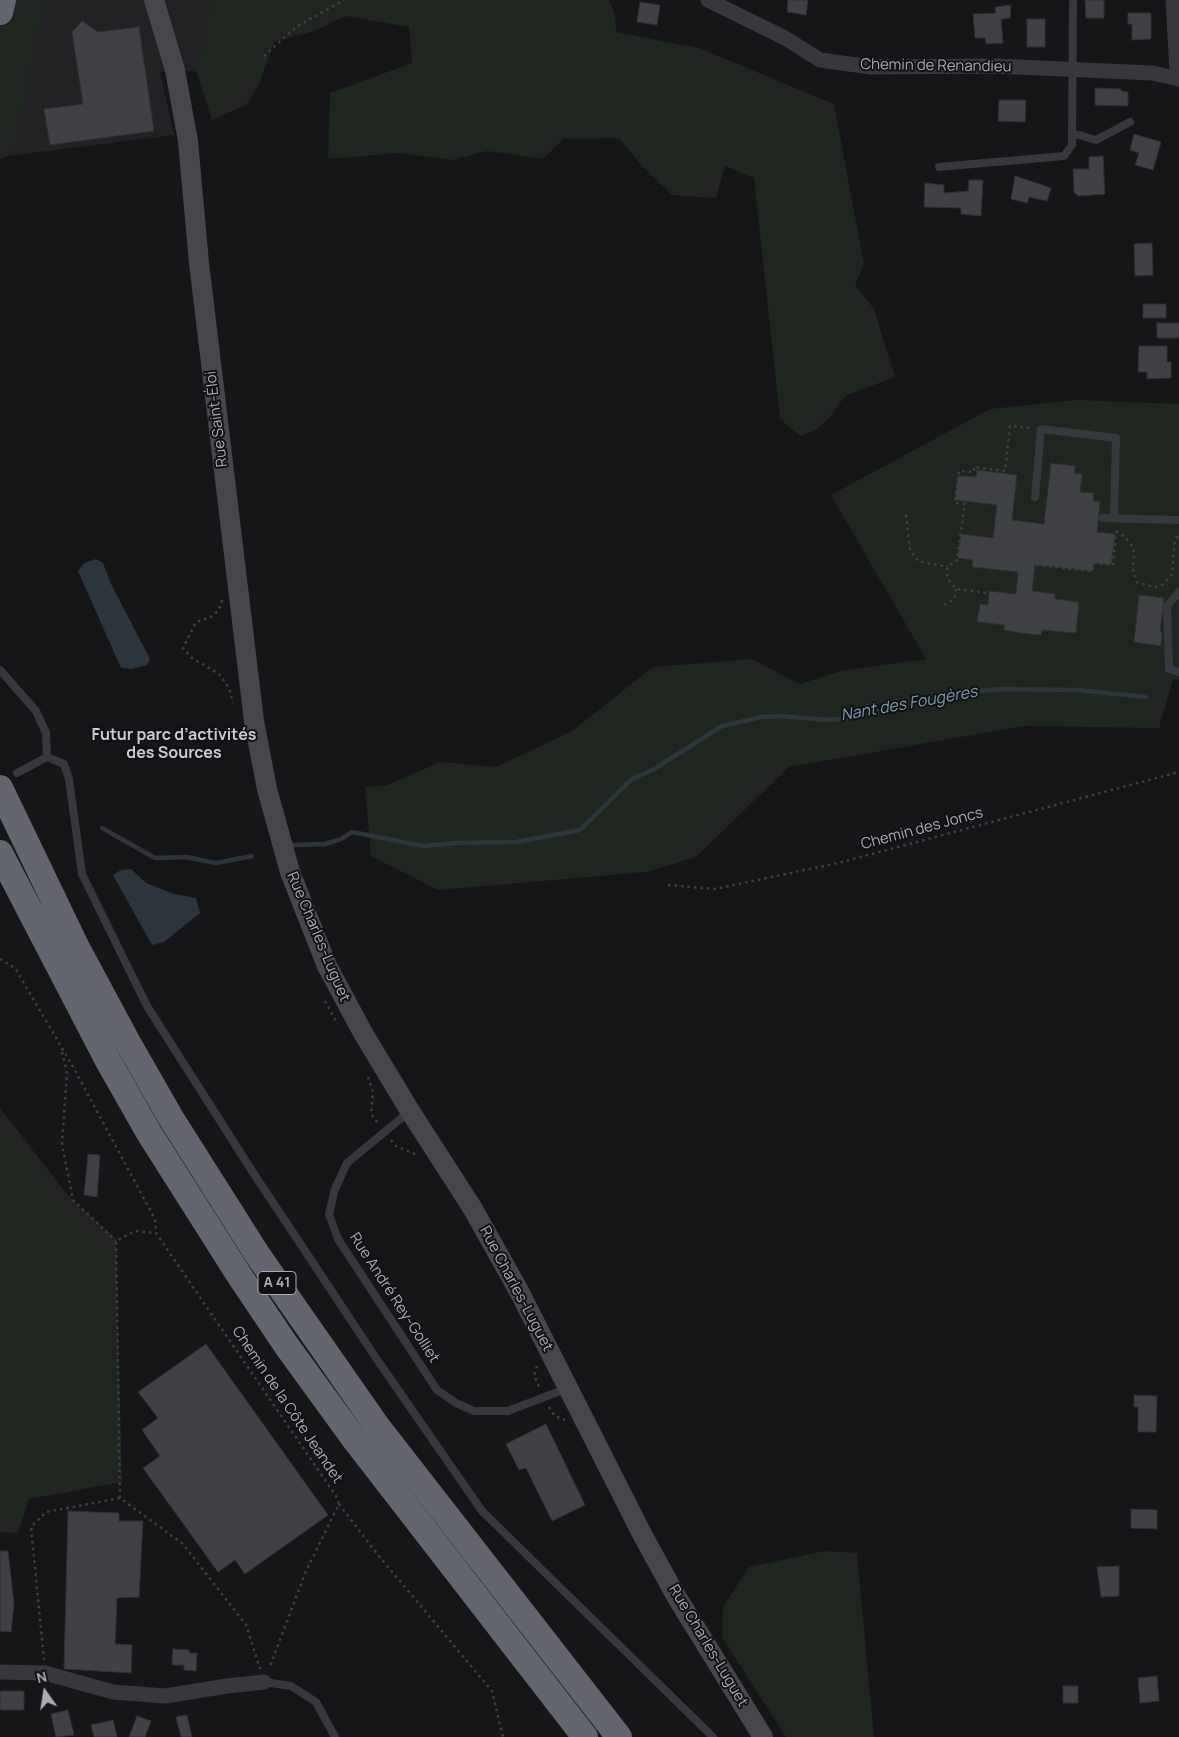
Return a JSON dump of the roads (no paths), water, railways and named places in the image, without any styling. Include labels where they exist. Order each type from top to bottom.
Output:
[{"type":"highway","points":[[0,12],[3,0]]},
{"type":"highway","name":"A 41","points":[[9,780],[76,946],[171,1118],[257,1254],[383,1433],[619,1737]]},
{"type":"highway","name":"A 41","points":[[0,853],[107,1059],[148,1133],[244,1283],[361,1448],[585,1737]]},
{"type":"main road","name":"Rue Saint-Éloi","points":[[154,0],[175,70],[188,141],[199,263],[254,721],[279,838]]},
{"type":"main road","name":"Rue Charles-Luguet","points":[[279,838],[290,872],[328,966],[363,1033],[410,1111],[473,1208],[520,1293],[642,1534],[676,1596],[763,1737]]},
{"type":"street","name":"Chemin de Renandieu","points":[[708,0],[785,38],[820,60],[871,67],[996,66],[1074,69],[1152,74],[1179,79]]},
{"type":"street","points":[[1175,0],[1179,72]]},
{"type":"street","points":[[0,1672],[45,1673],[113,1692],[165,1696],[264,1682]]},
{"type":"lane","points":[[939,167],[1064,156],[1072,145],[1073,0]]},
{"type":"lane","points":[[1072,133],[1096,140],[1130,122]]},
{"type":"lane","points":[[1035,497],[1041,429],[1116,438],[1115,518]]},
{"type":"lane","points":[[1103,518],[1179,520]]},
{"type":"lane","points":[[1179,592],[1167,606],[1169,669],[1179,672]]},
{"type":"lane","points":[[0,670],[36,711],[46,733],[47,757]]},
{"type":"lane","points":[[9,780],[47,757]]},
{"type":"lane","points":[[47,757],[64,764],[69,779],[82,874],[147,1006],[254,1174],[376,1358],[482,1511],[713,1737]]},
{"type":"lane","name":"Rue André Rey-Golliet","points":[[410,1111],[347,1163],[335,1189],[329,1214],[338,1239],[437,1390],[456,1403],[474,1411],[508,1410],[569,1388]]},
{"type":"lane","points":[[264,1682],[291,1686],[316,1702],[335,1737]]},
{"type":"waterway","name":"Nant des Fougères","points":[[293,845],[325,844],[341,839],[352,832],[423,846],[516,842],[580,830],[632,779],[654,769],[722,726],[762,717],[781,716],[827,720],[851,718],[947,694],[1001,689],[1077,690],[1146,697]]},
{"type":"waterway","name":"Nant des Fougères","points":[[102,828],[155,858],[186,857],[216,863],[252,856]]},
{"type":"district","name":"Futur parc d’activités des Sources","points":[[174,745]]}]
